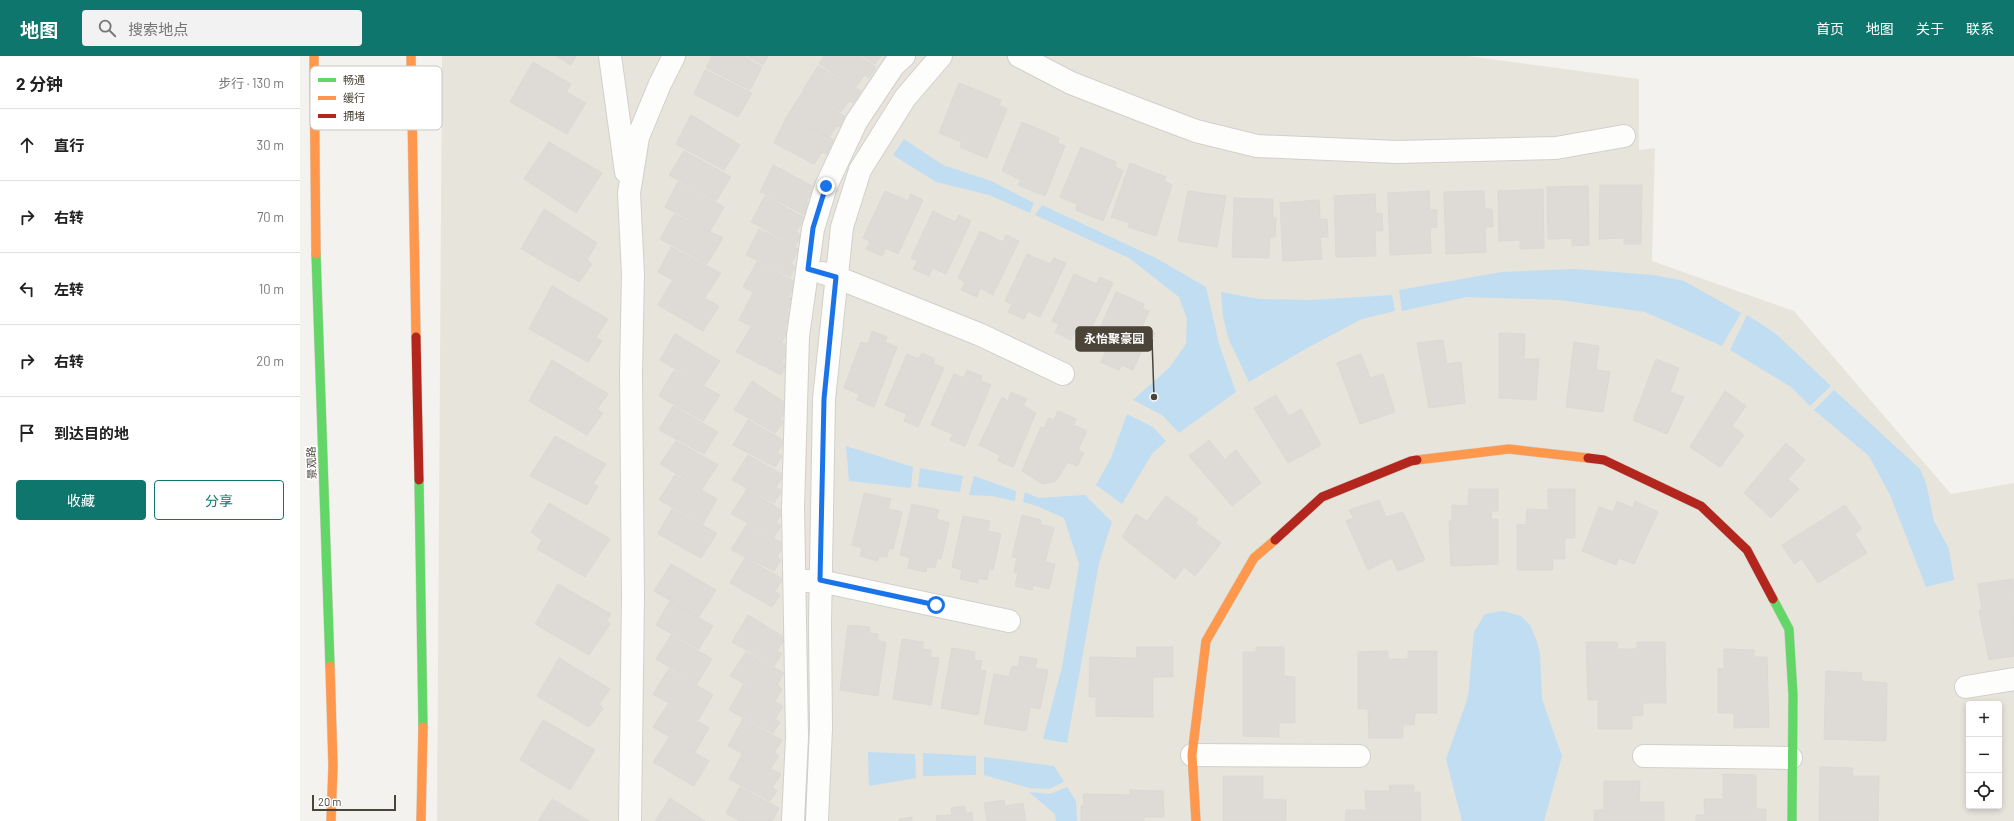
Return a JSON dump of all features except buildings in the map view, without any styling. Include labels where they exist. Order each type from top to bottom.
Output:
[{"type":"street","name":"景观路","points":[[314,56],[314,66]]},
{"type":"street","points":[[410,56],[410,66]]},
{"type":"street","points":[[610,56],[629,193],[633,274],[631,373],[633,598],[630,821]]},
{"type":"street","points":[[629,193],[638,137],[660,84],[674,56]]},
{"type":"street","points":[[793,821],[797,737],[793,507],[798,336],[813,228],[826,186],[856,122],[894,65],[904,56]]},
{"type":"street","points":[[817,821],[821,728],[820,580],[824,399],[842,227],[860,170],[905,98],[941,56]]},
{"type":"street","points":[[1019,56],[1071,83],[1143,111],[1196,131],[1257,146],[1397,152],[1556,148],[1624,136]]},
{"type":"street","name":"景观路","points":[[314,130],[315,236],[334,766],[332,821]]},
{"type":"street","points":[[412,130],[423,687],[421,821]]},
{"type":"street","points":[[808,269],[836,277],[981,335],[1063,374]]},
{"type":"street","points":[[1196,821],[1192,755],[1206,642],[1254,558],[1322,497],[1411,461],[1509,449],[1604,460],[1701,506],[1747,550],[1789,629],[1793,695],[1791,758],[1792,821]]},
{"type":"street","points":[[795,582],[820,580],[1009,621]]},
{"type":"street","points":[[1966,686],[2014,679]]},
{"type":"street","points":[[1192,755],[1359,756]]},
{"type":"street","points":[[1644,756],[1791,758]]},
{"type":"shaded area","points":[[442,56],[1468,56],[1639,79],[1639,150],[1655,148],[1652,261],[1794,311],[1951,494],[2014,483],[2014,821],[437,821]]},
{"type":"water","points":[[904,139],[943,165],[991,181],[1034,203],[1030,213],[989,195],[936,182],[893,155]]},
{"type":"water","points":[[1042,205],[1156,258],[1206,287],[1219,344],[1236,392],[1179,433],[1162,415],[1133,400],[1169,368],[1186,344],[1187,319],[1179,297],[1129,258],[1035,215]]},
{"type":"water","points":[[1575,269],[1654,275],[1684,281],[1741,313],[1722,346],[1645,312],[1560,300],[1467,297],[1402,311],[1399,290],[1502,272]]},
{"type":"water","points":[[1221,292],[1259,299],[1312,300],[1392,295],[1395,311],[1362,319],[1309,347],[1249,382],[1229,340],[1223,317]]},
{"type":"water","points":[[1747,315],[1775,333],[1831,386],[1810,406],[1791,387],[1730,350]]},
{"type":"water","points":[[1834,390],[1920,469],[1926,483],[1934,521],[1949,549],[1954,580],[1926,587],[1890,495],[1869,456],[1814,410]]},
{"type":"water","points":[[1127,414],[1153,427],[1166,441],[1152,454],[1122,504],[1096,485],[1111,458]]},
{"type":"water","points":[[846,446],[913,467],[911,488],[849,481]]},
{"type":"water","points":[[920,468],[963,476],[960,492],[918,487]]},
{"type":"water","points":[[974,476],[1016,491],[1015,501],[992,496],[969,495]]},
{"type":"water","points":[[1025,492],[1038,498],[1085,495],[1112,522],[1099,563],[1067,743],[1043,739],[1062,667],[1079,564],[1064,518],[1037,506],[1023,502]]},
{"type":"water","points":[[1502,611],[1521,616],[1530,625],[1536,639],[1540,653],[1542,699],[1562,756],[1544,821],[1462,821],[1446,759],[1468,697],[1474,632],[1485,614]]},
{"type":"water","points":[[868,752],[915,754],[916,778],[869,786]]},
{"type":"water","points":[[923,753],[976,756],[976,775],[923,776]]},
{"type":"water","points":[[984,757],[1054,766],[1064,782],[1049,789],[1029,788],[984,775]]},
{"type":"water","points":[[1067,787],[1076,801],[1077,821],[1056,821],[1055,814],[1029,792],[1050,794]]},
{"type":"traffic: fast","points":[[316,254],[330,666]]},
{"type":"traffic: fast","points":[[419,480],[423,727]]},
{"type":"traffic: fast","points":[[1773,599],[1789,629],[1793,695],[1792,821]]},
{"type":"traffic: slow","points":[[314,56],[314,66]]},
{"type":"traffic: slow","points":[[411,56],[411,66]]},
{"type":"traffic: slow","points":[[315,130],[316,254]]},
{"type":"traffic: slow","points":[[412,130],[416,337]]},
{"type":"traffic: slow","points":[[1417,460],[1509,449],[1588,458]]},
{"type":"traffic: slow","points":[[1196,821],[1192,755],[1206,641],[1254,558],[1275,540]]},
{"type":"traffic: slow","points":[[330,666],[333,766],[331,821]]},
{"type":"traffic: slow","points":[[421,821],[423,727]]},
{"type":"traffic: jam","points":[[416,337],[419,480]]},
{"type":"traffic: jam","points":[[1588,458],[1604,460],[1701,506],[1747,550],[1773,599]]},
{"type":"traffic: jam","points":[[1275,540],[1322,497],[1411,461],[1417,460]]},
{"type":"place","name":"永怡聚豪园","points":[[1154,397]]},
{"type":"route","points":[[826,186],[813,228],[808,269],[836,277],[824,399],[820,580],[936,605]]}]
